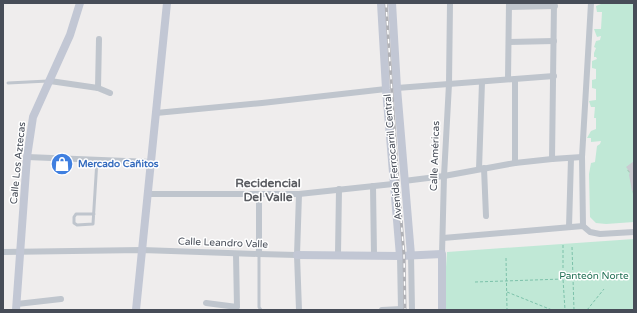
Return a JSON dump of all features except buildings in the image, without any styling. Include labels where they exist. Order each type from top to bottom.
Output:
[{"type":"main road","name":"Calle Los Aztecas","points":[[17,307],[27,157],[33,117],[70,35],[80,3]]},
{"type":"main road","points":[[136,310],[167,3]]},
{"type":"main road","name":"Avenida Ferrocarril Central","points":[[381,3],[393,184],[400,256]]},
{"type":"main road","name":"Avenida Ferrocarril Central","points":[[392,3],[404,181],[411,255]]},
{"type":"main road","name":"Calle Leandro Valle","points":[[297,254],[400,256],[442,254]]},
{"type":"main road","name":"Calle Américas","points":[[442,254],[442,310]]},
{"type":"street","name":"Calle Américas","points":[[442,254],[444,176],[449,84],[450,3]]},
{"type":"street","points":[[583,226],[582,157],[591,3]]},
{"type":"street","points":[[508,79],[509,5],[554,4],[552,159]]},
{"type":"street","points":[[98,88],[99,39]]},
{"type":"street","points":[[509,42],[554,41]]},
{"type":"street","points":[[397,88],[554,76]]},
{"type":"street","points":[[515,79],[515,163]]},
{"type":"street","points":[[50,81],[98,88],[110,92]]},
{"type":"street","points":[[482,82],[482,169],[486,216]]},
{"type":"street","points":[[156,113],[386,90]]},
{"type":"street","points":[[27,157],[151,162]]},
{"type":"street","points":[[404,181],[444,176],[515,163],[582,157]]},
{"type":"street","points":[[569,227],[571,158]]},
{"type":"street","points":[[147,194],[299,194],[393,184]]},
{"type":"street","points":[[373,186],[374,255]]},
{"type":"street","points":[[338,254],[339,189]]},
{"type":"street","points":[[259,194],[259,254]]},
{"type":"street","points":[[299,194],[297,254],[299,310]]},
{"type":"street","points":[[443,238],[583,226],[590,232],[600,234],[634,232]]},
{"type":"street","name":"Calle Leandro Valle","points":[[3,252],[142,250],[236,254],[297,254]]},
{"type":"street","points":[[206,303],[215,307],[237,307],[236,254]]},
{"type":"street","name":"Avenida Ferrocarril Central","points":[[411,255],[412,310]]},
{"type":"street","name":"Avenida Ferrocarril Central","points":[[400,256],[401,310]]},
{"type":"street","points":[[17,307],[61,299]]},
{"type":"street","points":[[382,310],[401,310]]},
{"type":"lane","points":[[8,83],[50,81]]},
{"type":"lane","points":[[94,214],[76,214],[74,217],[74,223],[77,225],[93,224],[94,214],[97,160]]},
{"type":"lane","points":[[259,254],[259,307],[261,310]]},
{"type":"path","points":[[563,245],[564,310]]},
{"type":"path","points":[[572,247],[574,310]]},
{"type":"path","points":[[506,258],[507,310]]},
{"type":"path","points":[[475,282],[563,279]]},
{"type":"path","points":[[587,310],[604,289]]},
{"type":"path","points":[[507,292],[552,310]]},
{"type":"green space","points":[[601,3],[634,3],[634,222],[606,224],[596,223],[590,217],[589,174],[591,163],[595,162],[597,146],[601,141],[591,142],[591,138],[587,138],[591,131],[596,129],[596,118],[594,118],[595,107],[591,107],[589,101],[596,100],[596,89],[592,88],[592,80],[596,79],[596,69],[592,68],[592,61],[597,59],[594,57],[596,48],[594,47],[596,41],[600,40],[601,36],[597,37],[594,29],[601,29],[602,12],[597,12],[596,6]]},
{"type":"green space","name":"Panteón Norte","points":[[634,239],[634,310],[443,310],[447,252]]},
{"type":"railway","points":[[386,3],[404,255],[405,310]]},
{"type":"place","name":"Mercado Cañitos","points":[[62,164]]},
{"type":"district","name":"Recidencial Del Valle","points":[[268,190]]}]
